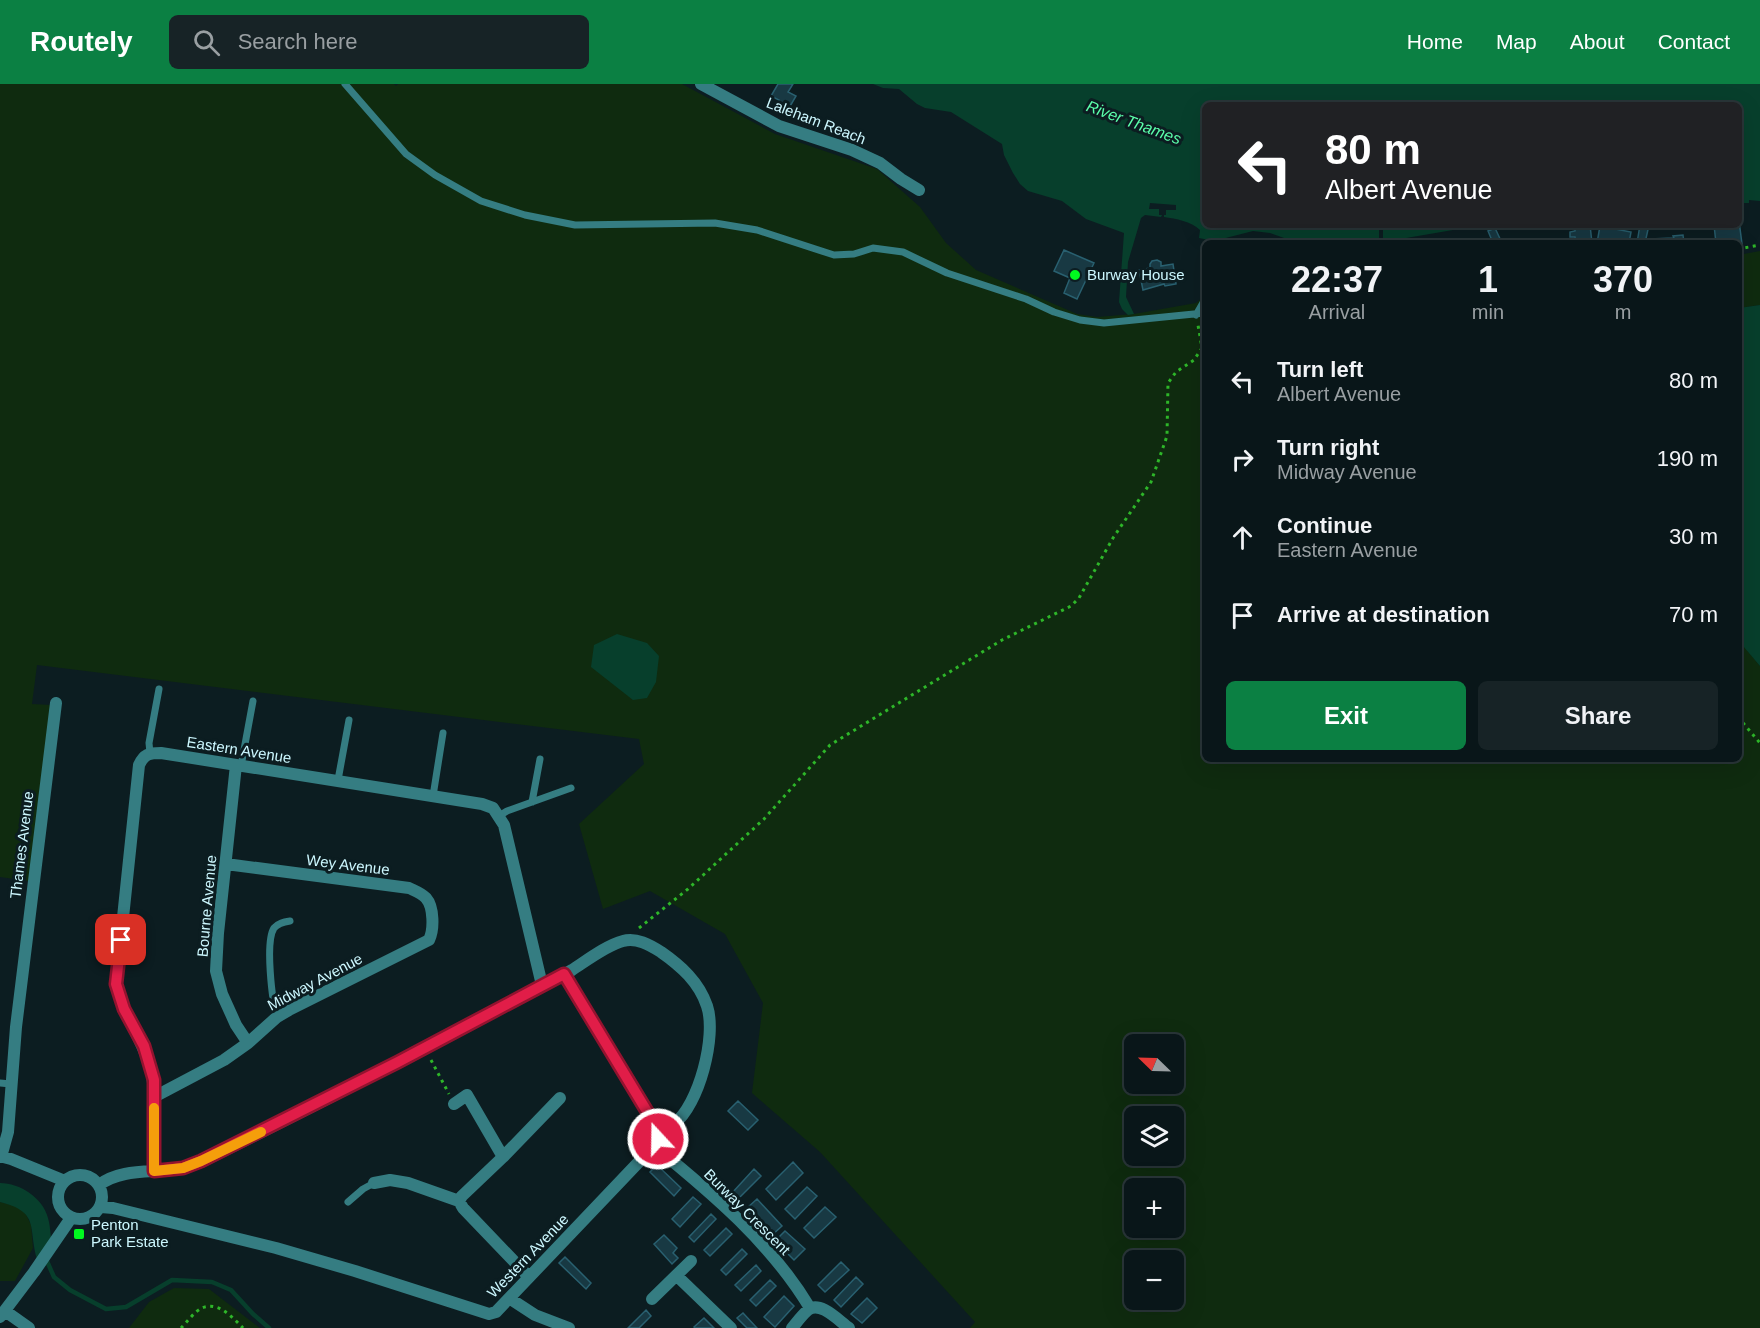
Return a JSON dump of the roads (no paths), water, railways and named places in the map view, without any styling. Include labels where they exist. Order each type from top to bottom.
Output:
[{"type":"street","name":"Laleham Reach","points":[[701,84],[779,126],[852,150],[880,163],[919,190]]},
{"type":"street","name":"Thames Avenue","points":[[1,1156],[8,1132],[5,1083],[16,1027],[56,703]]},
{"type":"street","name":"Eastern Avenue","points":[[150,753],[338,780],[482,804],[493,808],[499,816]]},
{"type":"street","points":[[150,753],[142,759],[139,765],[116,984],[124,1009],[144,1046],[154,1080],[154,1171]]},
{"type":"street","name":"Bourne Avenue","points":[[239,765],[226,864],[216,971],[222,994],[236,1025],[248,1043]]},
{"type":"street","points":[[499,816],[504,825],[542,985]]},
{"type":"street","name":"Wey Avenue","points":[[226,864],[410,888],[428,900],[432,912],[432,934]]},
{"type":"street","name":"Midway Avenue","points":[[154,1097],[225,1060],[277,1017],[429,940],[432,934]]},
{"type":"street","points":[[99,1185],[115,1176],[183,1168],[201,1161],[425,1048],[624,940],[643,942],[654,948],[691,977],[701,992],[711,1022],[707,1061],[687,1108],[675,1124],[658,1132],[564,974]]},
{"type":"street","points":[[453,1104],[467,1095],[503,1157]]},
{"type":"street","points":[[459,1201],[560,1098]]},
{"type":"street","name":"Western Avenue","points":[[101,1207],[276,1248],[355,1270],[489,1314],[496,1312],[654,1146],[658,1139],[658,1132]]},
{"type":"street","name":"Burway Crescent","points":[[654,1146],[732,1213],[777,1260],[810,1308]]},
{"type":"street","points":[[1,1156],[65,1181]]},
{"type":"street","points":[[81,1174],[90,1176],[99,1185],[103,1198],[96,1214],[88,1219],[79,1220],[63,1213],[57,1196],[65,1181],[81,1174]]},
{"type":"street","points":[[374,1183],[390,1180],[408,1183],[459,1201],[463,1208],[529,1277]]},
{"type":"street","points":[[28,1328],[2,1314],[71,1218]]},
{"type":"street","points":[[652,1299],[691,1261]]},
{"type":"street","points":[[676,1276],[731,1328]]},
{"type":"street","points":[[509,1298],[536,1315],[568,1328]]},
{"type":"street","points":[[792,1328],[810,1308],[818,1307],[826,1310],[849,1328]]},
{"type":"lane","points":[[345,84],[413,159],[435,175],[481,201],[525,215],[574,225],[715,223],[757,230],[834,255],[854,254],[873,248],[903,252],[947,273],[1026,299],[1054,312],[1104,324],[1202,314]]},
{"type":"lane","points":[[1196,315],[1202,304]]},
{"type":"lane","points":[[150,753],[149,743],[159,689]]},
{"type":"lane","points":[[239,765],[253,701]]},
{"type":"lane","points":[[338,780],[349,720]]},
{"type":"lane","points":[[433,796],[443,733]]},
{"type":"lane","points":[[532,802],[540,759]]},
{"type":"lane","points":[[499,816],[571,788]]},
{"type":"lane","points":[[277,1017],[272,985],[271,940],[276,926],[290,921]]},
{"type":"lane","points":[[348,1202],[374,1183]]},
{"type":"water","name":"River Thames","points":[[873,84],[1760,84],[1760,201],[1749,200],[1749,203],[1742,203],[1742,102],[1202,102],[1202,228],[1373,228],[1379,229],[1379,240],[1290,240],[1270,233],[1253,231],[1209,240],[1199,238],[1200,230],[1192,224],[1164,217],[1166,210],[1176,210],[1176,205],[1150,203],[1149,209],[1159,209],[1159,215],[1162,215],[1161,217],[1145,215],[1141,218],[1128,262],[1126,297],[1134,314],[1128,315],[1119,302],[1124,233],[1086,219],[1062,201],[1028,191],[1013,173],[1004,155],[1002,144],[951,112],[925,108],[899,89],[883,88]]},
{"type":"water","points":[[1383,228],[1465,228],[1395,240],[1383,240]]},
{"type":"water","points":[[1760,305],[1760,666],[1742,645],[1742,308]]},
{"type":"water","points":[[617,634],[647,643],[659,656],[656,682],[647,698],[633,700],[591,667],[594,645]]},
{"type":"water","points":[[0,1183],[15,1186],[30,1193],[45,1211],[49,1220],[51,1237],[37,1259],[30,1222],[21,1211],[0,1202]]},
{"type":"waterway","points":[[46,1259],[54,1277],[70,1290],[106,1309],[126,1307],[172,1280],[212,1282],[231,1290],[269,1328]]},
{"type":"place","name":"Burway House","points":[[1075,275]]},
{"type":"place","name":"Penton Park Estate","points":[[79,1234]]}]
